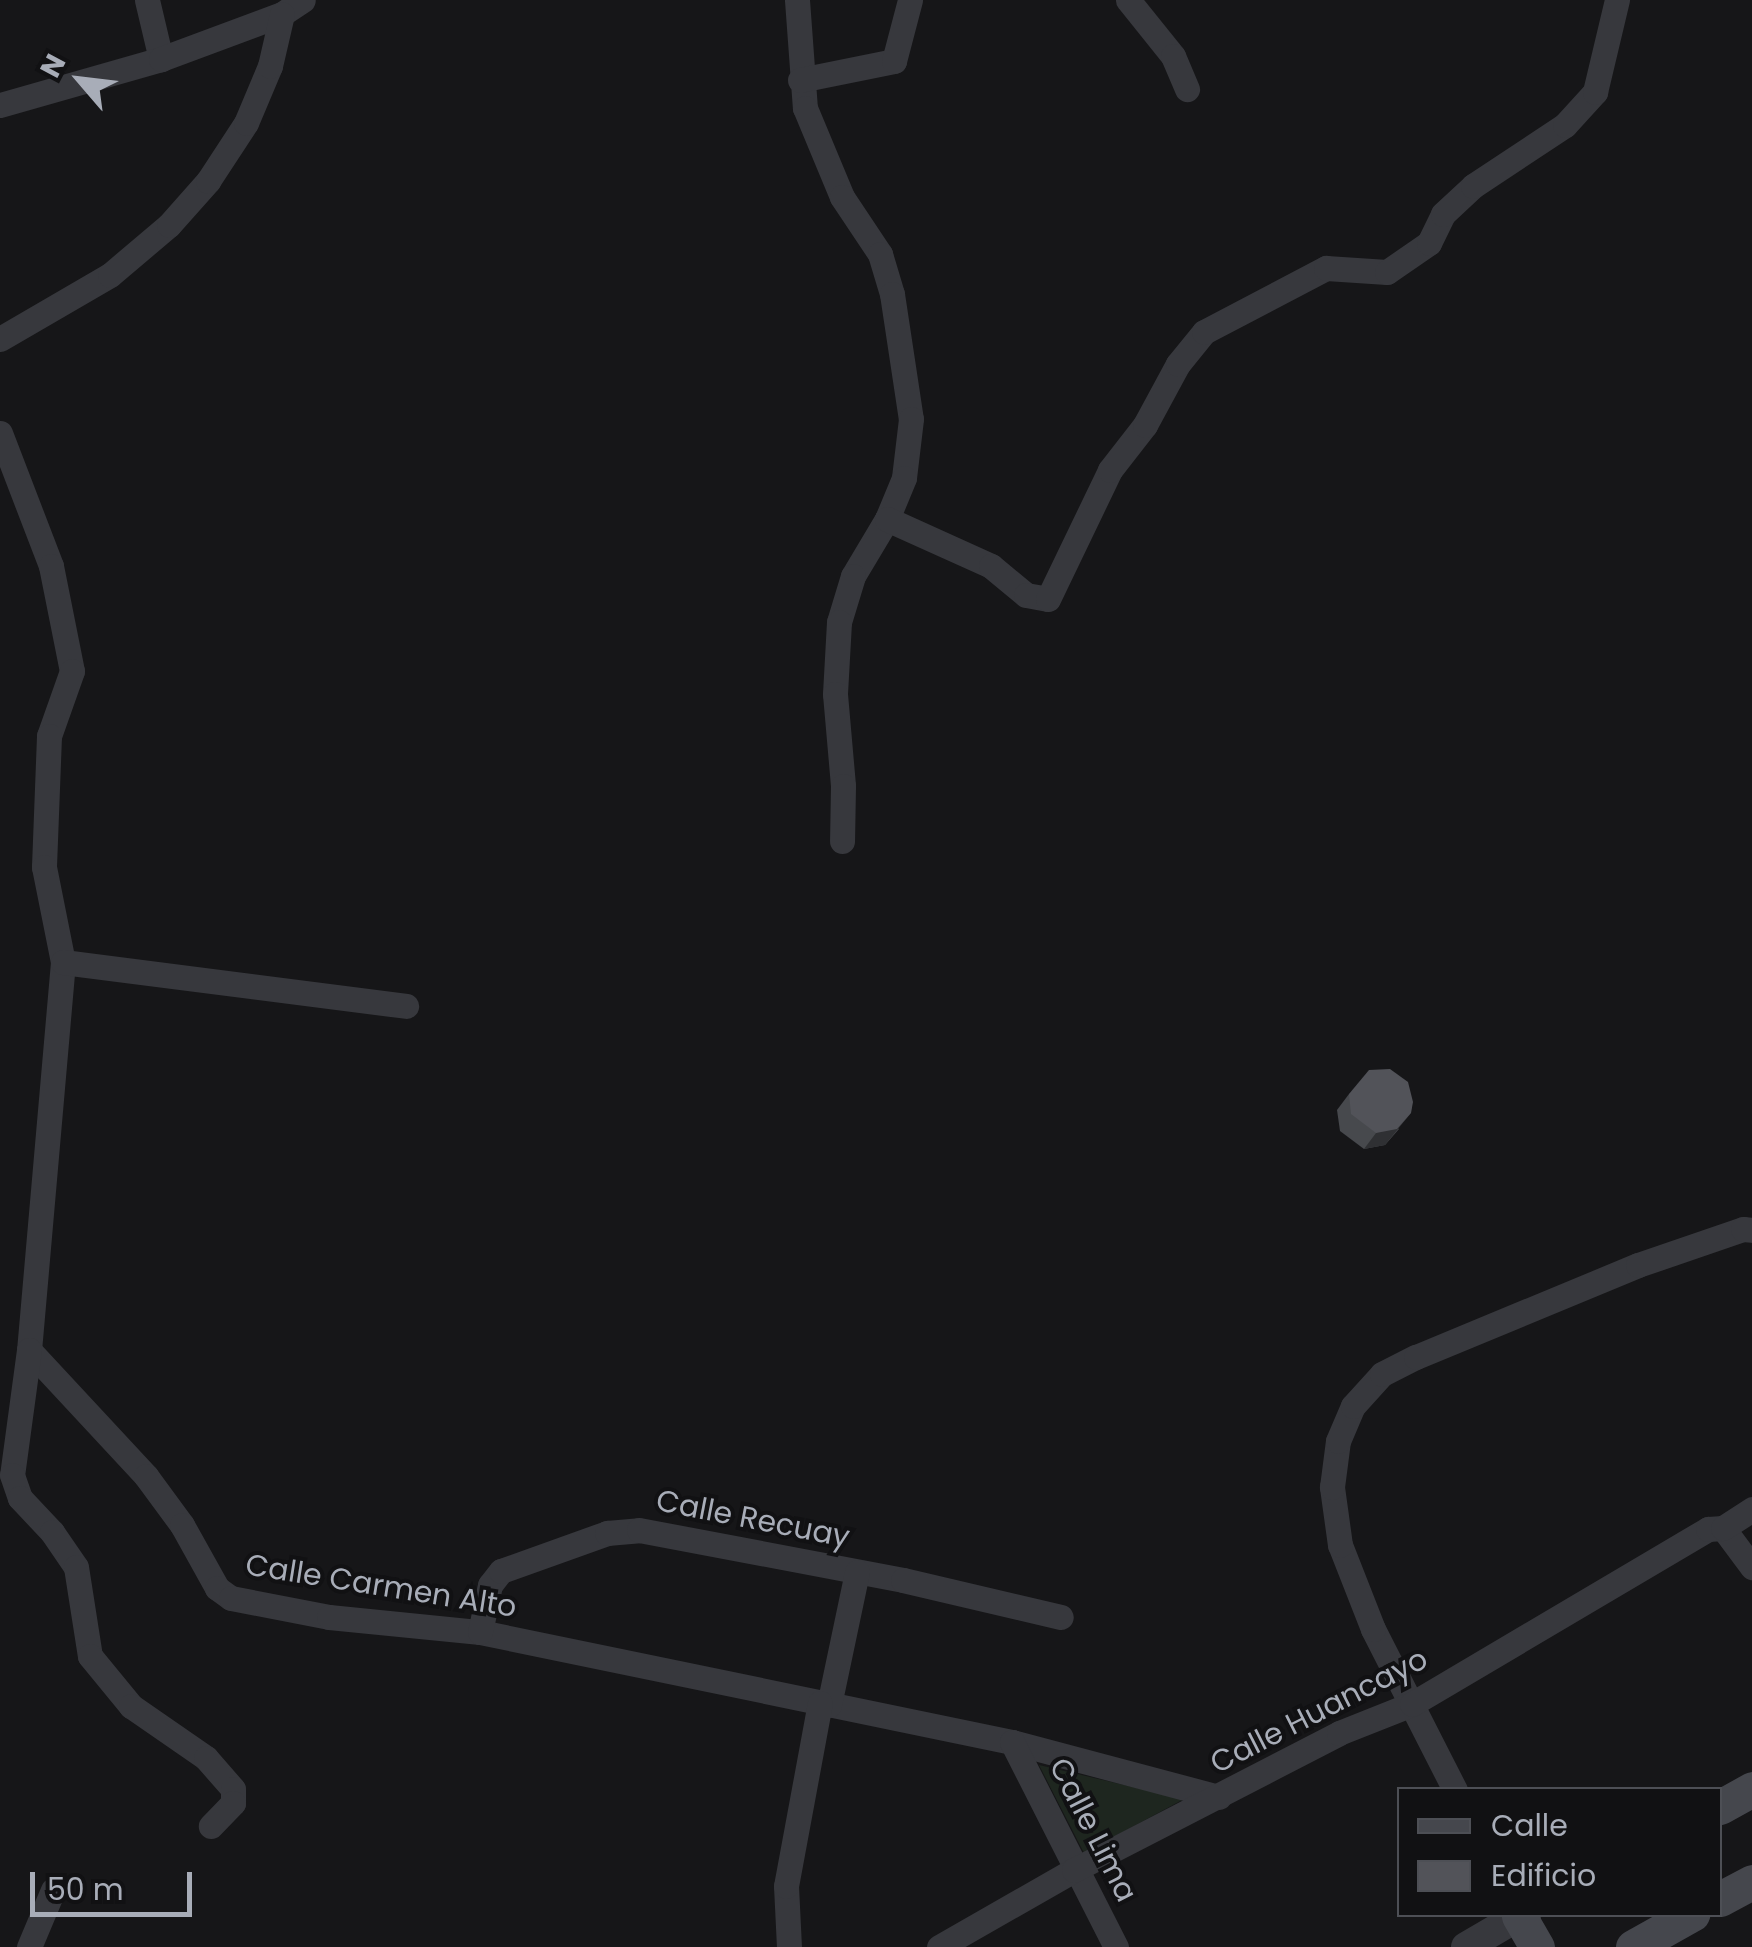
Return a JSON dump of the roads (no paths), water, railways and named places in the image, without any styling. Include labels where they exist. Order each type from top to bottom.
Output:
[{"type":"main road","points":[[1722,1806],[1752,1789]]},
{"type":"main road","points":[[1722,1898],[1752,1882]]},
{"type":"main road","points":[[1633,1947],[1687,1917]]},
{"type":"street","points":[[147,0],[161,59]]},
{"type":"street","points":[[797,0],[800,80],[813,135],[842,198],[880,254],[892,294],[911,418],[904,478],[886,519],[858,566],[839,622],[835,694],[843,786],[842,842]]},
{"type":"street","points":[[800,80],[894,61],[910,0]]},
{"type":"street","points":[[1128,0],[1173,56],[1188,89]]},
{"type":"street","points":[[886,519],[991,566],[1026,595],[1048,599],[1110,470],[1145,425],[1178,364],[1204,332],[1326,268],[1387,272],[1429,243],[1443,214],[1473,186],[1564,125],[1595,92],[1616,0]]},
{"type":"street","points":[[0,105],[161,59],[292,7]]},
{"type":"street","points":[[0,338],[110,275],[169,224],[208,180],[252,108],[292,7]]},
{"type":"street","points":[[0,433],[52,566],[72,671],[49,736],[44,867],[62,962],[29,1350],[8,1417],[12,1475],[20,1498],[52,1532],[76,1567],[90,1656],[132,1706],[206,1758],[233,1789],[233,1804],[211,1826]]},
{"type":"street","points":[[62,962],[406,1006]]},
{"type":"street","points":[[1454,1787],[1373,1628],[1340,1545],[1332,1487],[1338,1441],[1353,1406],[1382,1374],[1399,1366],[1614,1274],[1743,1229],[1752,1230]]},
{"type":"street","name":"Calle Carmen Alto","points":[[29,1350],[146,1476],[182,1525],[218,1588],[231,1598],[330,1617],[480,1632],[1012,1742],[1219,1797]]},
{"type":"street","name":"Calle Huancayo","points":[[940,1947],[1074,1870],[1339,1733],[1412,1704],[1708,1529],[1723,1528],[1752,1509]]},
{"type":"street","points":[[1723,1528],[1752,1567]]},
{"type":"street","name":"Calle Recuay","points":[[480,1632],[490,1585],[501,1571],[607,1533],[639,1530],[1061,1617]]},
{"type":"street","points":[[789,1947],[786,1886],[824,1704],[857,1572]]},
{"type":"street","name":"Calle Lima","points":[[1012,1742],[1116,1947]]},
{"type":"street","points":[[29,1947],[53,1890]]},
{"type":"street","points":[[1466,1947],[1524,1923]]}]
